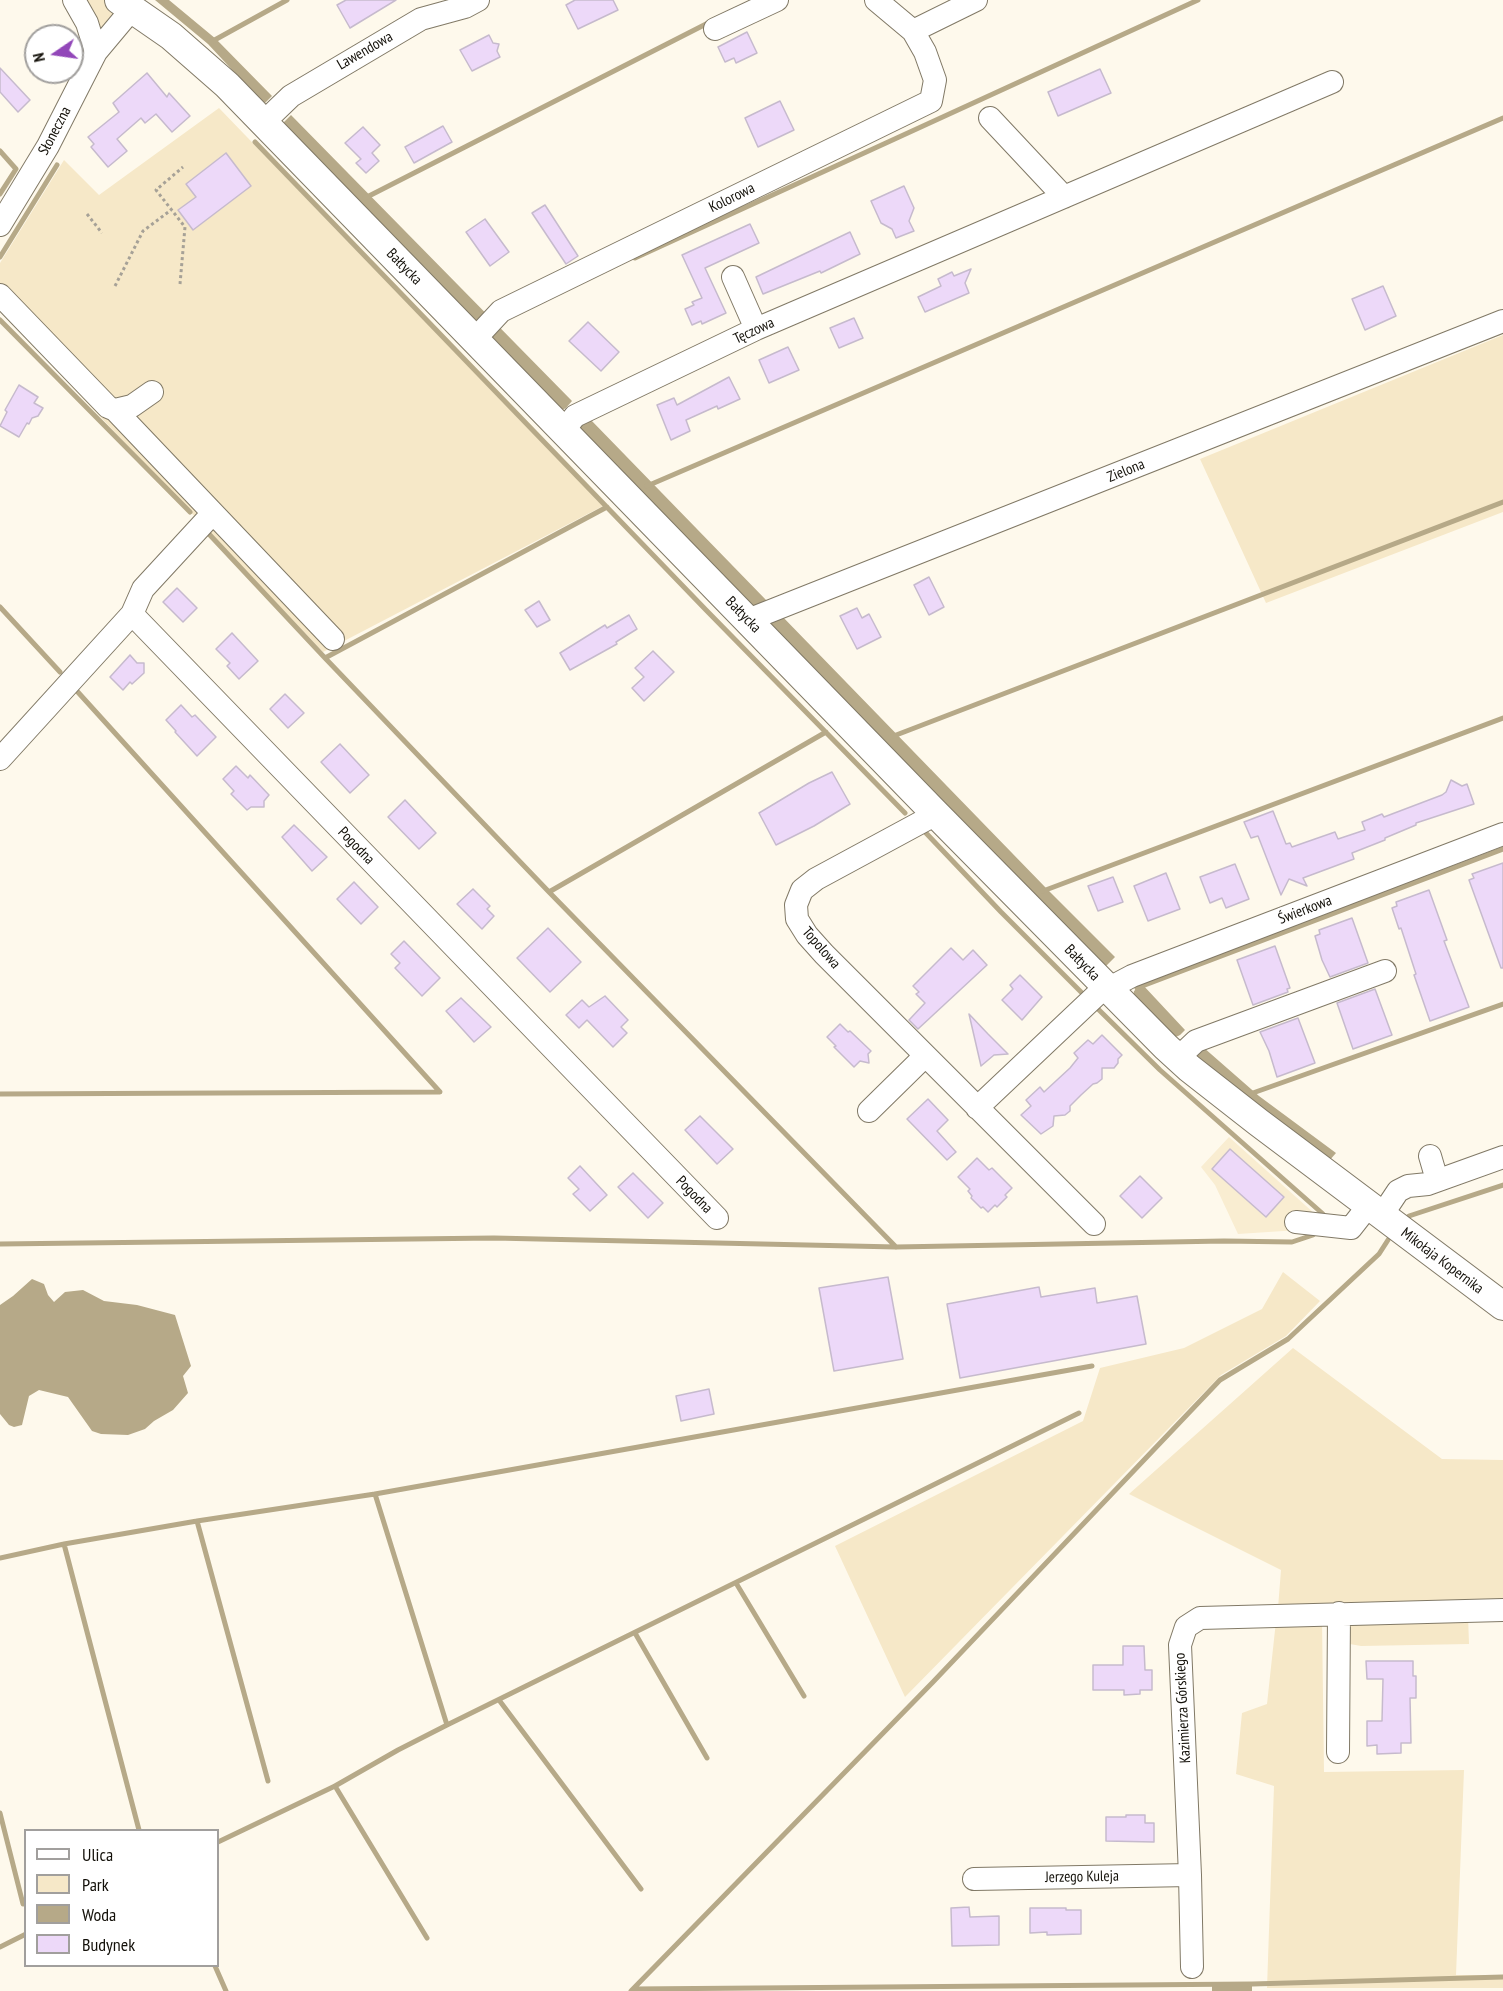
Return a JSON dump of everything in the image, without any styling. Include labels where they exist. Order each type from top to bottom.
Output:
[{"type":"main road","name":"Bałtycka","points":[[125,4],[198,58],[483,329],[564,430],[1107,989],[1178,1058],[1258,1122],[1376,1210]]},
{"type":"main road","name":"Mikołaja Kopernika","points":[[1376,1210],[1503,1306]]},
{"type":"street","points":[[74,0],[87,23],[96,52]]},
{"type":"street","name":"Lawendowa","points":[[264,122],[291,96],[412,24],[421,19],[465,7],[478,0]]},
{"type":"street","points":[[715,29],[777,0]]},
{"type":"street","name":"Kolorowa","points":[[483,329],[501,311],[931,101],[935,80],[925,52],[913,31],[876,0]]},
{"type":"street","points":[[913,31],[976,0]]},
{"type":"street","name":"Słoneczna","points":[[0,225],[48,146],[96,52],[125,4]]},
{"type":"street","name":"Tęczowa","points":[[564,430],[575,416],[756,329],[1332,82]]},
{"type":"street","points":[[990,118],[1064,197]]},
{"type":"street","points":[[733,277],[756,329]]},
{"type":"street","points":[[0,295],[114,410],[333,639]]},
{"type":"street","name":"Zielona","points":[[748,620],[1503,321]]},
{"type":"street","points":[[114,410],[132,406],[152,392]]},
{"type":"street","points":[[0,759],[132,614],[144,589],[213,513]]},
{"type":"street","name":"Pogodna","points":[[132,614],[717,1218]]},
{"type":"street","name":"Topolowa","points":[[934,812],[927,819],[816,879],[802,890],[796,904],[796,919],[824,954],[1094,1224]]},
{"type":"street","name":"Świerkowa","points":[[1107,989],[1132,976],[1503,834]]},
{"type":"street","points":[[1178,1058],[1196,1041],[1385,971]]},
{"type":"street","points":[[977,1108],[1107,989]]},
{"type":"street","points":[[869,1111],[925,1056]]},
{"type":"street","points":[[1430,1156],[1433,1182]]},
{"type":"street","points":[[1296,1222],[1351,1228],[1376,1210],[1415,1198],[1433,1182],[1503,1157]]},
{"type":"street","name":"Kazimierza Górskiego","points":[[1192,1967],[1180,1646],[1186,1627],[1200,1618],[1503,1610]]},
{"type":"street","points":[[1338,1752],[1339,1613]]},
{"type":"street","name":"Jerzego Kuleja","points":[[974,1879],[1190,1875]]},
{"type":"path","points":[[180,285],[185,227],[156,190],[183,167]]},
{"type":"path","points":[[115,286],[143,231],[171,210]]},
{"type":"path","points":[[87,214],[102,233]]},
{"type":"shaded area","points":[[1229,1137],[1315,1214],[1314,1229],[1238,1234],[1215,1185],[1201,1167]]},
{"type":"green space","points":[[83,0],[104,0],[116,8],[116,12],[100,29]]},
{"type":"green space","points":[[219,108],[603,506],[323,652],[0,311],[0,263],[64,160],[99,195]]},
{"type":"green space","points":[[1503,335],[1503,512],[1266,603],[1200,459]]},
{"type":"green space","points":[[1283,1272],[1320,1301],[1286,1336],[1221,1375],[905,1697],[835,1546],[1083,1421],[1100,1368],[1184,1348],[1262,1309]]},
{"type":"green space","points":[[1293,1348],[1442,1459],[1503,1460],[1503,1603],[1278,1608],[1281,1570],[1129,1494]]},
{"type":"green space","points":[[1468,1615],[1469,1644],[1361,1646],[1344,1643],[1347,1626],[1361,1618]]},
{"type":"green space","points":[[1322,1620],[1324,1772],[1464,1770],[1456,1975],[1503,1975],[1503,1988],[1267,1988],[1274,1786],[1236,1774],[1242,1713],[1267,1704],[1276,1621]]},
{"type":"water","points":[[155,0],[169,0],[216,39],[272,96],[264,104],[208,44]]},
{"type":"water","points":[[291,115],[572,401],[566,408],[560,411],[282,124]]},
{"type":"water","points":[[590,419],[767,601],[750,609],[579,430],[582,424]]},
{"type":"water","points":[[779,613],[1115,957],[1104,968],[765,625]]},
{"type":"water","points":[[1142,984],[1185,1030],[1180,1035],[1174,1038],[1133,997],[1134,991]]},
{"type":"water","points":[[1203,1047],[1259,1096],[1336,1153],[1329,1161],[1195,1057]]},
{"type":"water","points":[[32,1279],[44,1284],[48,1295],[54,1302],[65,1292],[83,1290],[104,1301],[137,1305],[175,1315],[191,1366],[183,1376],[188,1393],[173,1410],[145,1429],[128,1435],[101,1434],[92,1431],[68,1397],[39,1390],[29,1396],[22,1425],[14,1427],[9,1425],[0,1414],[0,1305]]},
{"type":"water","points":[[1212,1984],[1252,1984],[1252,1991],[1212,1991]]},
{"type":"building","points":[[346,0],[396,0],[350,28],[337,5]]},
{"type":"building","points":[[575,0],[613,0],[618,10],[578,29],[566,5]]},
{"type":"building","points":[[747,32],[757,53],[736,63],[734,58],[725,62],[718,47]]},
{"type":"building","points":[[489,35],[493,43],[499,44],[497,51],[500,57],[472,71],[460,50]]},
{"type":"building","points":[[0,68],[30,100],[18,112],[0,92]]},
{"type":"building","points":[[1100,69],[1111,93],[1058,116],[1048,92]]},
{"type":"building","points":[[147,73],[167,97],[169,93],[190,116],[172,132],[156,114],[145,123],[141,118],[117,139],[127,151],[108,167],[91,147],[94,144],[88,137],[119,112],[113,103]]},
{"type":"building","points":[[780,101],[794,130],[758,147],[745,118]]},
{"type":"building","points":[[443,126],[452,142],[414,163],[405,147]]},
{"type":"building","points":[[363,127],[380,145],[372,153],[379,161],[366,173],[356,163],[361,159],[345,143]]},
{"type":"building","points":[[226,153],[251,186],[193,230],[178,210],[196,197],[186,184]]},
{"type":"building","points":[[904,186],[914,208],[909,221],[914,231],[896,238],[892,229],[881,223],[871,201]]},
{"type":"building","points":[[545,205],[578,256],[566,264],[532,213]]},
{"type":"building","points":[[485,219],[509,252],[490,266],[466,232]]},
{"type":"building","points":[[750,224],[759,243],[705,268],[726,313],[702,324],[701,321],[692,325],[685,309],[694,305],[692,302],[702,298],[682,255]]},
{"type":"building","points":[[850,232],[860,254],[821,273],[820,271],[763,294],[756,277]]},
{"type":"building","points":[[971,269],[965,283],[969,293],[925,312],[918,297],[941,286],[938,279],[952,272],[954,276]]},
{"type":"building","points":[[1383,286],[1396,316],[1365,330],[1352,299]]},
{"type":"building","points":[[854,318],[863,338],[839,348],[830,328]]},
{"type":"building","points":[[588,322],[619,352],[601,371],[569,341]]},
{"type":"building","points":[[788,347],[799,370],[769,383],[759,360]]},
{"type":"building","points":[[729,377],[740,399],[718,409],[717,406],[686,420],[690,431],[671,440],[657,405],[674,398],[677,405]]},
{"type":"building","points":[[19,385],[38,397],[34,403],[43,408],[38,416],[32,418],[29,424],[27,423],[19,437],[0,426],[7,412],[5,410]]},
{"type":"building","points":[[929,577],[944,607],[929,615],[914,585]]},
{"type":"building","points":[[177,588],[197,608],[183,622],[163,602]]},
{"type":"building","points":[[539,601],[550,620],[537,627],[525,610]]},
{"type":"building","points":[[857,608],[862,618],[869,614],[881,637],[857,649],[840,616]]},
{"type":"building","points":[[629,615],[637,629],[616,642],[617,644],[570,670],[560,653],[605,625],[607,628]]},
{"type":"building","points":[[232,633],[258,661],[239,679],[227,666],[230,663],[216,649]]},
{"type":"building","points":[[653,651],[674,672],[644,701],[632,688],[644,677],[635,668]]},
{"type":"building","points":[[130,655],[137,663],[144,663],[144,673],[132,684],[130,682],[123,690],[110,677]]},
{"type":"building","points":[[285,694],[304,713],[288,728],[270,709]]},
{"type":"building","points":[[181,705],[192,717],[195,715],[216,737],[197,756],[166,720]]},
{"type":"building","points":[[340,744],[369,775],[350,793],[321,762]]},
{"type":"building","points":[[236,766],[248,778],[250,775],[269,795],[264,801],[264,807],[251,807],[247,810],[231,794],[234,791],[223,779]]},
{"type":"building","points":[[832,772],[850,804],[776,845],[759,813]]},
{"type":"building","points":[[1451,780],[1462,786],[1467,784],[1474,804],[1416,823],[1385,840],[1352,853],[1354,859],[1303,878],[1307,886],[1289,879],[1281,895],[1258,836],[1251,838],[1244,822],[1273,811],[1286,844],[1290,843],[1292,847],[1335,832],[1338,839],[1365,830],[1362,822],[1382,814],[1384,817],[1442,795],[1446,792]]},
{"type":"building","points":[[405,800],[436,833],[419,849],[388,817]]},
{"type":"building","points":[[294,825],[327,857],[312,871],[282,837]]},
{"type":"building","points":[[1503,863],[1503,968],[1501,968],[1469,880],[1474,878],[1472,874]]},
{"type":"building","points":[[1235,864],[1249,899],[1226,908],[1222,898],[1210,903],[1200,877]]},
{"type":"building","points":[[1166,873],[1180,909],[1148,921],[1134,886]]},
{"type":"building","points":[[1113,877],[1123,902],[1098,911],[1088,886]]},
{"type":"building","points":[[354,882],[378,907],[361,924],[337,899]]},
{"type":"building","points":[[473,889],[490,906],[487,909],[494,916],[482,929],[457,904]]},
{"type":"building","points":[[1429,890],[1447,940],[1444,941],[1469,1007],[1430,1021],[1401,928],[1399,929],[1392,908],[1397,906],[1396,902]]},
{"type":"building","points":[[1352,918],[1368,963],[1330,977],[1315,936],[1320,934],[1319,930]]},
{"type":"building","points":[[548,928],[581,962],[550,992],[517,958]]},
{"type":"building","points":[[404,941],[440,978],[422,996],[395,968],[400,963],[391,954]]},
{"type":"building","points":[[1275,946],[1290,988],[1287,989],[1288,992],[1253,1005],[1237,960]]},
{"type":"building","points":[[951,948],[963,960],[973,950],[987,965],[918,1029],[909,1020],[925,1003],[916,994],[919,992],[913,986]]},
{"type":"building","points":[[1020,975],[1042,997],[1022,1020],[1002,1000],[1013,989],[1010,985]]},
{"type":"building","points":[[1375,989],[1392,1035],[1353,1049],[1337,1003]]},
{"type":"building","points":[[605,996],[628,1020],[621,1027],[627,1033],[613,1047],[587,1020],[579,1028],[566,1015],[582,1000],[589,1007]]},
{"type":"building","points":[[461,998],[491,1027],[474,1042],[446,1011]]},
{"type":"building","points":[[969,1014],[1008,1054],[994,1055],[981,1066]]},
{"type":"building","points":[[1298,1018],[1315,1063],[1277,1077],[1260,1032]]},
{"type":"building","points":[[840,1024],[871,1051],[868,1054],[869,1063],[860,1061],[854,1067],[834,1047],[836,1046],[827,1037]]},
{"type":"building","points":[[1102,1035],[1122,1055],[1118,1063],[1114,1068],[1102,1068],[1102,1079],[1081,1095],[1065,1115],[1054,1116],[1053,1126],[1041,1134],[1021,1115],[1031,1106],[1026,1100],[1040,1087],[1044,1092],[1078,1058],[1074,1053],[1088,1040],[1093,1044]]},
{"type":"building","points":[[928,1099],[948,1120],[937,1131],[956,1152],[947,1160],[907,1119]]},
{"type":"building","points":[[700,1116],[733,1149],[717,1164],[685,1130]]},
{"type":"building","points":[[1230,1149],[1284,1197],[1266,1217],[1212,1169]]},
{"type":"building","points":[[977,1158],[989,1170],[992,1168],[1012,1188],[997,1207],[995,1205],[988,1212],[971,1198],[968,1191],[970,1189],[958,1177]]},
{"type":"building","points":[[580,1166],[607,1195],[590,1211],[573,1194],[579,1189],[568,1178]]},
{"type":"building","points":[[633,1173],[663,1203],[648,1218],[618,1187]]},
{"type":"building","points":[[1140,1176],[1162,1198],[1142,1218],[1120,1196]]},
{"type":"building","points":[[888,1277],[903,1359],[834,1371],[819,1288]]},
{"type":"building","points":[[1039,1287],[1041,1297],[1095,1288],[1097,1303],[1137,1296],[1146,1344],[960,1378],[947,1304]]},
{"type":"building","points":[[709,1389],[714,1414],[681,1421],[676,1396]]},
{"type":"building","points":[[1123,1646],[1144,1646],[1145,1670],[1152,1670],[1152,1690],[1140,1690],[1140,1694],[1124,1695],[1124,1690],[1093,1690],[1093,1665],[1123,1665]]},
{"type":"building","points":[[1366,1661],[1413,1661],[1416,1698],[1410,1698],[1411,1743],[1401,1743],[1401,1753],[1377,1754],[1377,1745],[1367,1746],[1367,1721],[1382,1721],[1383,1679],[1367,1679]]},
{"type":"building","points":[[1126,1815],[1145,1815],[1145,1823],[1154,1823],[1154,1842],[1106,1841],[1106,1817],[1126,1817]]},
{"type":"building","points":[[969,1907],[970,1917],[999,1916],[999,1945],[952,1946],[951,1908]]},
{"type":"building","points":[[1030,1908],[1081,1910],[1081,1934],[1030,1933]]},
{"type":"waterway","points":[[211,42],[287,0]]},
{"type":"waterway","points":[[635,258],[1198,0]]},
{"type":"waterway","points":[[365,198],[710,22]]},
{"type":"waterway","points":[[647,486],[1503,118]]},
{"type":"waterway","points":[[255,142],[905,813]]},
{"type":"waterway","points":[[0,151],[16,169],[0,194]]},
{"type":"waterway","points":[[0,257],[57,165]]},
{"type":"waterway","points":[[0,320],[190,512]]},
{"type":"waterway","points":[[891,737],[1503,502]]},
{"type":"waterway","points":[[325,658],[607,507]]},
{"type":"waterway","points":[[208,533],[549,892],[896,1247]]},
{"type":"waterway","points":[[0,607],[60,672]]},
{"type":"waterway","points":[[0,1094],[440,1092],[76,690]]},
{"type":"waterway","points":[[1043,891],[1503,718]]},
{"type":"waterway","points":[[549,892],[826,732]]},
{"type":"waterway","points":[[925,832],[1081,992]]},
{"type":"waterway","points":[[1137,988],[1503,849]]},
{"type":"waterway","points":[[1250,1094],[1503,1004]]},
{"type":"waterway","points":[[1098,1009],[1160,1070],[1323,1214]]},
{"type":"waterway","points":[[1409,1216],[1503,1185]]},
{"type":"waterway","points":[[0,1244],[494,1238],[896,1247],[1224,1241],[1292,1242],[1313,1235]]},
{"type":"waterway","points":[[631,1991],[933,1682],[1220,1380],[1288,1339],[1379,1254],[1388,1240]]},
{"type":"waterway","points":[[0,1558],[64,1544],[375,1494],[1092,1366]]},
{"type":"waterway","points":[[447,1725],[1079,1413]]},
{"type":"waterway","points":[[219,1842],[335,1786],[447,1725],[375,1494]]},
{"type":"waterway","points":[[197,1521],[268,1781]]},
{"type":"waterway","points":[[64,1544],[139,1829]]},
{"type":"waterway","points":[[736,1583],[804,1696]]},
{"type":"waterway","points":[[635,1633],[707,1758]]},
{"type":"waterway","points":[[499,1700],[641,1889]]},
{"type":"waterway","points":[[335,1786],[427,1938]]},
{"type":"waterway","points":[[0,1813],[23,1904]]},
{"type":"waterway","points":[[0,1947],[24,1935]]},
{"type":"waterway","points":[[215,1967],[226,1991]]},
{"type":"waterway","points":[[633,1989],[1252,1984],[1503,1977]]}]
